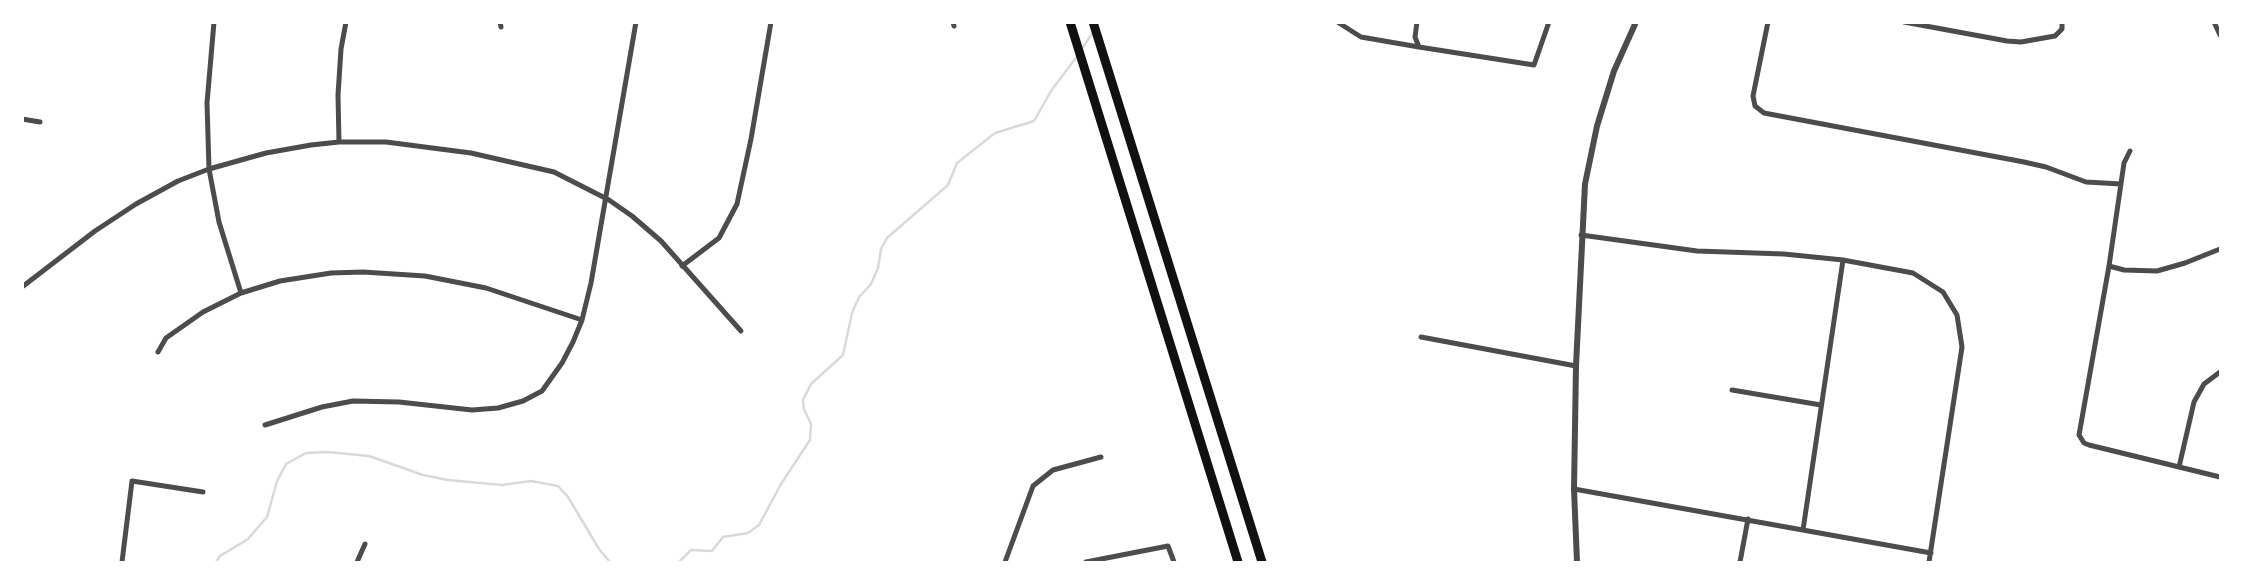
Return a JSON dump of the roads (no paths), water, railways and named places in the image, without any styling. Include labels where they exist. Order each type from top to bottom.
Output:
[{"type":"highway","points":[[1093,22],[1262,562]]},
{"type":"highway","points":[[1071,24],[1238,562]]},
{"type":"street","points":[[214,22],[206,103],[209,169],[219,222],[241,293]]},
{"type":"street","points":[[339,142],[338,95],[341,48],[346,22]]},
{"type":"street","points":[[265,425],[322,407],[353,401],[382,401],[472,410],[498,408],[523,401],[542,391],[562,363],[582,320],[591,283],[636,22]]},
{"type":"street","points":[[682,266],[719,238],[737,204],[751,139],[771,22]]},
{"type":"street","points":[[1418,22],[1415,37],[1419,47]]},
{"type":"street","points":[[1339,23],[1361,37],[1534,65],[1549,22]]},
{"type":"street","points":[[1577,562],[1574,489],[1576,366],[1585,184],[1597,126],[1614,71],[1636,22]]},
{"type":"street","points":[[1768,22],[1753,96],[1755,106],[1764,113],[2024,162],[2053,169],[2086,182],[2121,184]]},
{"type":"street","points":[[1904,22],[2006,41],[2021,42],[2055,36],[2062,29],[2062,22]]},
{"type":"street","points":[[2214,22],[2220,35]]},
{"type":"street","points":[[22,119],[40,122]]},
{"type":"street","points":[[22,287],[95,231],[136,204],[178,181],[209,169],[266,153],[339,142],[386,142],[434,147],[516,162],[554,172],[606,199],[632,216],[661,241],[741,331]]},
{"type":"street","points":[[2130,151],[2124,163],[2109,266],[2079,431],[2080,439],[2089,445],[2220,477]]},
{"type":"street","points":[[1582,235],[1697,251],[1784,254],[1843,260],[1897,270],[1923,278],[1943,292],[1957,315],[1962,347],[1929,562]]},
{"type":"street","points":[[2109,266],[2133,271],[2157,271],[2185,264],[2220,249]]},
{"type":"street","points":[[1802,530],[1843,260]]},
{"type":"street","points":[[158,352],[166,338],[203,312],[241,293],[287,280],[331,273],[363,272],[425,276],[486,288],[582,320]]},
{"type":"street","points":[[1421,337],[1576,366]]},
{"type":"street","points":[[2179,467],[2194,402],[2204,384],[2220,372]]},
{"type":"street","points":[[1732,390],[1821,406]]},
{"type":"street","points":[[1006,562],[1034,486],[1053,470],[1101,457]]},
{"type":"street","points":[[122,562],[132,481],[203,492]]},
{"type":"street","points":[[1574,489],[1930,553]]},
{"type":"street","points":[[1740,562],[1748,520]]},
{"type":"street","points":[[357,562],[365,544]]},
{"type":"street","points":[[1086,562],[1168,546],[1174,562]]},
{"type":"waterway","points":[[1081,50],[1093,32]]},
{"type":"waterway","points":[[679,562],[691,550],[712,551],[723,537],[748,533],[759,525],[781,484],[810,440],[811,424],[804,409],[803,400],[811,384],[843,355],[852,313],[859,297],[871,284],[878,268],[881,249],[887,238],[948,185],[957,163],[995,133],[1034,121],[1051,91],[1078,55]]},
{"type":"waterway","points":[[216,562],[220,556],[248,539],[267,517],[277,481],[286,464],[306,453],[328,452],[369,456],[423,475],[448,480],[502,485],[531,481],[558,486],[568,497],[599,549],[610,562]]}]
